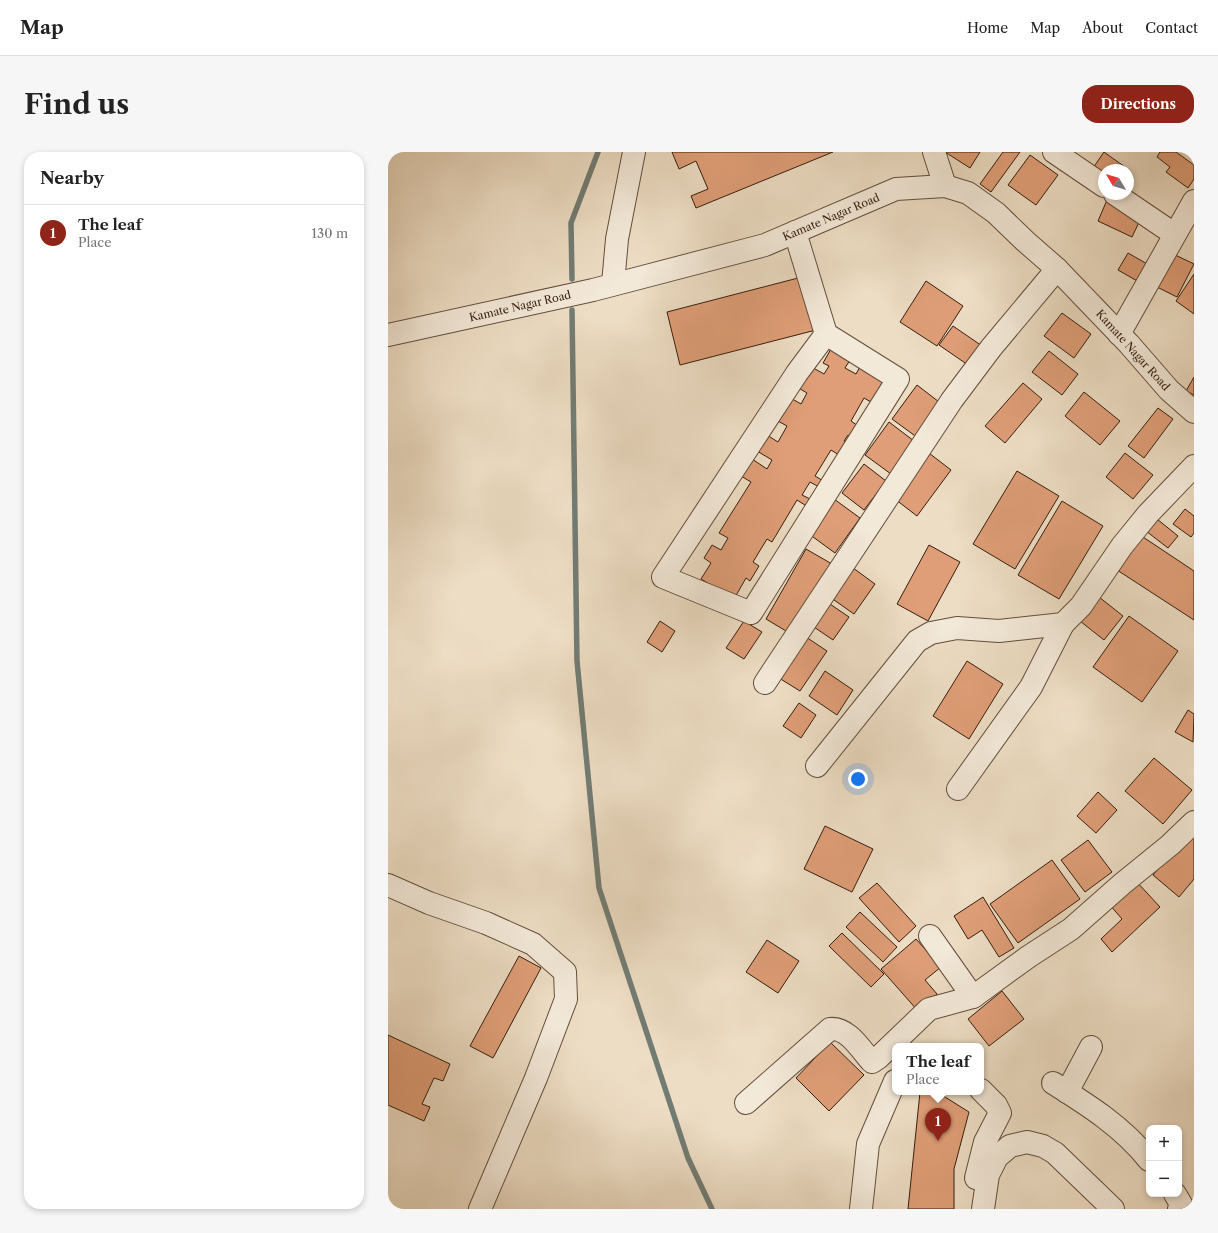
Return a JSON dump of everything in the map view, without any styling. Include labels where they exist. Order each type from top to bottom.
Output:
[{"type":"street","points":[[613,284],[617,239],[634,152]]},
{"type":"street","points":[[934,152],[945,186]]},
{"type":"street","points":[[1054,152],[1098,182]]},
{"type":"street","name":"Kamate Nagar Road","points":[[388,335],[613,284],[765,245],[896,189],[945,186],[968,193],[996,213],[1025,242],[1057,269],[1120,334],[1169,390],[1194,412]]},
{"type":"street","points":[[1124,200],[1174,234]]},
{"type":"street","points":[[1120,334],[1174,234],[1194,201]]},
{"type":"street","points":[[795,232],[826,334],[898,379],[751,613],[664,577],[797,373],[826,334]]},
{"type":"street","points":[[765,684],[952,400],[991,348],[1057,269]]},
{"type":"street","points":[[958,789],[1031,687],[1063,624],[1081,606],[1122,546],[1148,514],[1194,466]]},
{"type":"street","points":[[817,766],[916,641],[931,633],[957,628],[999,631],[1063,624]]},
{"type":"street","points":[[893,1043],[929,1008],[973,997],[1028,957],[1071,929],[1122,884],[1170,845],[1194,822]]},
{"type":"street","points":[[388,885],[429,903],[486,923],[533,944],[565,972],[566,999],[528,1100],[480,1209]]},
{"type":"street","points":[[930,936],[973,997]]},
{"type":"street","points":[[746,1103],[830,1028],[836,1028],[844,1031],[872,1062],[892,1044]]},
{"type":"street","points":[[1091,1047],[1060,1087],[1086,1103],[1119,1128],[1146,1157]]},
{"type":"street","points":[[861,1209],[868,1144],[892,1089]]},
{"type":"street","points":[[971,1209],[972,1192],[985,1142],[1000,1113],[996,1105],[984,1093]]},
{"type":"street","points":[[983,1209],[988,1175],[997,1157],[1010,1146],[1027,1142],[1043,1146],[1055,1153],[1113,1209]]},
{"type":"street","points":[[1176,1197],[1180,1204],[1179,1209]]},
{"type":"building","points":[[672,152],[833,152],[696,208],[691,196],[708,189],[696,161],[679,169]]},
{"type":"building","points":[[945,152],[980,152],[970,168]]},
{"type":"building","points":[[1003,152],[1020,152],[991,192],[980,184]]},
{"type":"building","points":[[1104,152],[1121,164],[1098,164],[1098,171],[1093,168]]},
{"type":"building","points":[[1160,152],[1176,152],[1194,165],[1194,179],[1188,188],[1166,172],[1170,167],[1157,157]]},
{"type":"building","points":[[1030,155],[1058,175],[1036,205],[1008,185]]},
{"type":"building","points":[[1107,200],[1142,216],[1132,237],[1098,221]]},
{"type":"building","points":[[1167,251],[1194,264],[1177,297],[1151,284]]},
{"type":"building","points":[[1128,253],[1149,265],[1139,282],[1118,270]]},
{"type":"building","points":[[1194,274],[1194,314],[1176,301]]},
{"type":"building","points":[[802,277],[816,330],[680,365],[667,312]]},
{"type":"building","points":[[926,281],[963,306],[937,346],[900,322]]},
{"type":"building","points":[[1062,313],[1091,334],[1074,358],[1044,336]]},
{"type":"building","points":[[953,326],[985,348],[971,367],[939,345]]},
{"type":"building","points":[[831,349],[850,360],[845,368],[856,374],[861,365],[885,379],[871,402],[864,398],[851,421],[861,428],[854,439],[848,435],[844,441],[851,445],[844,458],[831,450],[815,476],[825,482],[821,488],[810,482],[802,495],[812,500],[808,507],[797,500],[772,542],[767,539],[753,562],[759,566],[750,581],[746,578],[734,599],[701,579],[711,563],[704,558],[712,545],[721,550],[728,538],[719,533],[751,482],[741,476],[752,459],[767,469],[772,460],[757,451],[767,435],[778,442],[787,426],[776,420],[789,397],[801,404],[807,393],[795,386],[808,365],[824,374],[829,366],[823,363]]},
{"type":"building","points":[[1049,351],[1078,374],[1062,395],[1032,372]]},
{"type":"building","points":[[1194,377],[1194,395],[1186,391]]},
{"type":"building","points":[[1023,383],[1042,399],[1005,443],[985,426]]},
{"type":"building","points":[[917,385],[943,405],[918,438],[892,419]]},
{"type":"building","points":[[1084,392],[1120,421],[1100,445],[1065,416]]},
{"type":"building","points":[[1158,408],[1173,419],[1144,458],[1128,446]]},
{"type":"building","points":[[889,422],[914,441],[891,474],[865,455]]},
{"type":"building","points":[[925,450],[951,470],[917,516],[891,496]]},
{"type":"building","points":[[1125,453],[1153,475],[1133,499],[1106,477]]},
{"type":"building","points":[[864,464],[886,481],[864,510],[842,493]]},
{"type":"building","points":[[1017,471],[1059,496],[1015,569],[973,544]]},
{"type":"building","points":[[834,499],[860,518],[835,553],[809,534]]},
{"type":"building","points":[[1062,501],[1103,526],[1059,599],[1018,575]]},
{"type":"building","points":[[1185,509],[1194,516],[1194,533],[1191,537],[1173,524]]},
{"type":"building","points":[[1157,519],[1178,536],[1168,548],[1146,531]]},
{"type":"building","points":[[1140,535],[1194,571],[1194,620],[1117,570]]},
{"type":"building","points":[[929,545],[960,562],[928,621],[897,604]]},
{"type":"building","points":[[806,549],[832,564],[791,634],[766,619]]},
{"type":"building","points":[[849,565],[875,584],[854,614],[827,595]]},
{"type":"building","points":[[1099,597],[1123,616],[1104,640],[1080,621]]},
{"type":"building","points":[[827,602],[849,617],[833,640],[811,625]]},
{"type":"building","points":[[1129,616],[1178,651],[1142,702],[1093,667]]},
{"type":"building","points":[[660,621],[675,631],[662,652],[647,642]]},
{"type":"building","points":[[744,621],[762,632],[744,659],[726,648]]},
{"type":"building","points":[[806,637],[827,651],[800,691],[779,678]]},
{"type":"building","points":[[967,661],[1003,684],[969,739],[933,716]]},
{"type":"building","points":[[825,671],[853,690],[837,715],[809,696]]},
{"type":"building","points":[[799,703],[816,715],[801,738],[783,726]]},
{"type":"building","points":[[1188,710],[1194,714],[1193,742],[1175,732]]},
{"type":"building","points":[[1154,758],[1192,790],[1163,824],[1125,791]]},
{"type":"building","points":[[1098,792],[1117,810],[1096,833],[1077,816]]},
{"type":"building","points":[[825,826],[873,849],[852,892],[804,869]]},
{"type":"building","points":[[1192,827],[1194,828],[1194,879],[1179,897],[1153,875]]},
{"type":"building","points":[[1088,840],[1112,872],[1085,892],[1061,860]]},
{"type":"building","points":[[1052,860],[1080,899],[1018,943],[990,904]]},
{"type":"building","points":[[1135,880],[1160,907],[1112,952],[1101,939],[1122,919],[1109,904]]},
{"type":"building","points":[[877,883],[916,926],[899,942],[859,898]]},
{"type":"building","points":[[983,897],[1014,948],[999,957],[982,930],[968,939],[954,916]]},
{"type":"building","points":[[860,912],[897,947],[883,962],[846,927]]},
{"type":"building","points":[[842,933],[884,974],[871,987],[829,946]]},
{"type":"building","points":[[916,939],[941,967],[925,980],[937,994],[918,1011],[881,969]]},
{"type":"building","points":[[767,940],[799,961],[778,993],[746,972]]},
{"type":"building","points":[[519,956],[541,968],[493,1058],[470,1046]]},
{"type":"building","points":[[1002,991],[1024,1019],[989,1046],[968,1019]]},
{"type":"building","points":[[388,1035],[450,1064],[443,1081],[434,1078],[422,1104],[430,1107],[424,1121],[388,1105]]},
{"type":"building","points":[[830,1042],[864,1075],[829,1111],[796,1078]]},
{"type":"building","points":[[920,1095],[942,1095],[969,1112],[954,1169],[954,1209],[908,1209]]},
{"type":"waterway","points":[[572,279],[571,223],[598,152]]},
{"type":"waterway","points":[[572,310],[577,661],[599,888],[688,1158],[712,1209]]},
{"type":"place","name":"The leaf","points":[[938,1141]]}]
